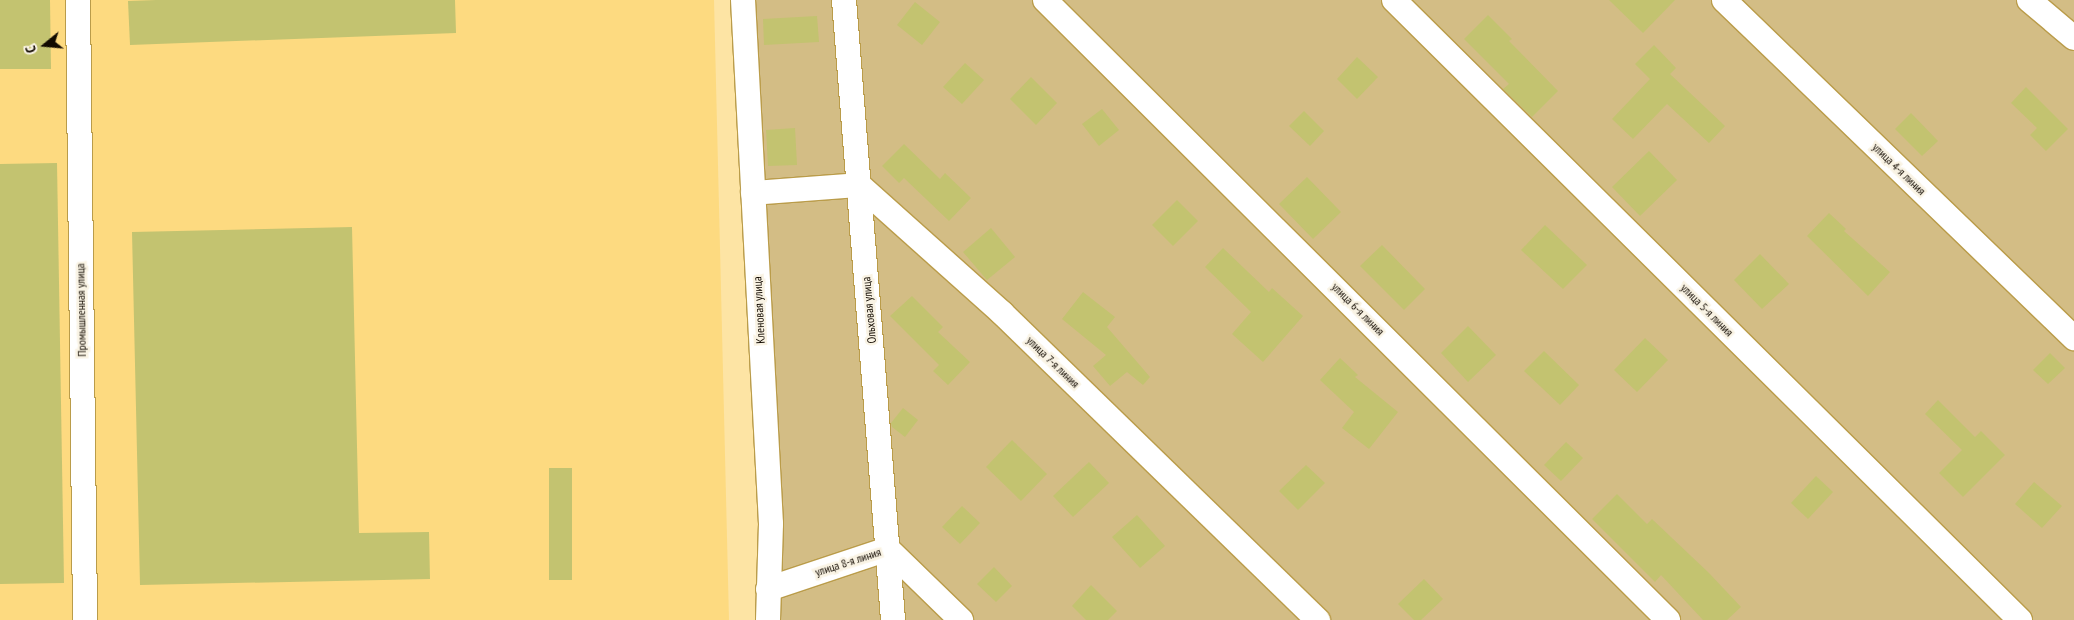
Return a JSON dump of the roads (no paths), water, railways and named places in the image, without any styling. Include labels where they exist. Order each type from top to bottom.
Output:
[{"type":"street","name":"Промышленная улица","points":[[78,0],[85,620]]},
{"type":"street","name":"Кленовая улица","points":[[743,0],[771,524],[768,620]]},
{"type":"street","name":"Ольховая улица","points":[[844,0],[893,620]]},
{"type":"street","name":"улица 6-я линия","points":[[1045,0],[1668,620]]},
{"type":"street","name":"улица 5-я линия","points":[[1394,0],[2020,620]]},
{"type":"street","name":"улица 4-я линия","points":[[1724,0],[2074,338]]},
{"type":"street","points":[[2029,0],[2074,38]]},
{"type":"street","points":[[753,194],[858,185]]},
{"type":"street","name":"улица 7-я линия","points":[[858,185],[1002,313],[1318,620]]},
{"type":"street","name":"улица 8-я линия","points":[[768,589],[888,549],[961,620]]}]
